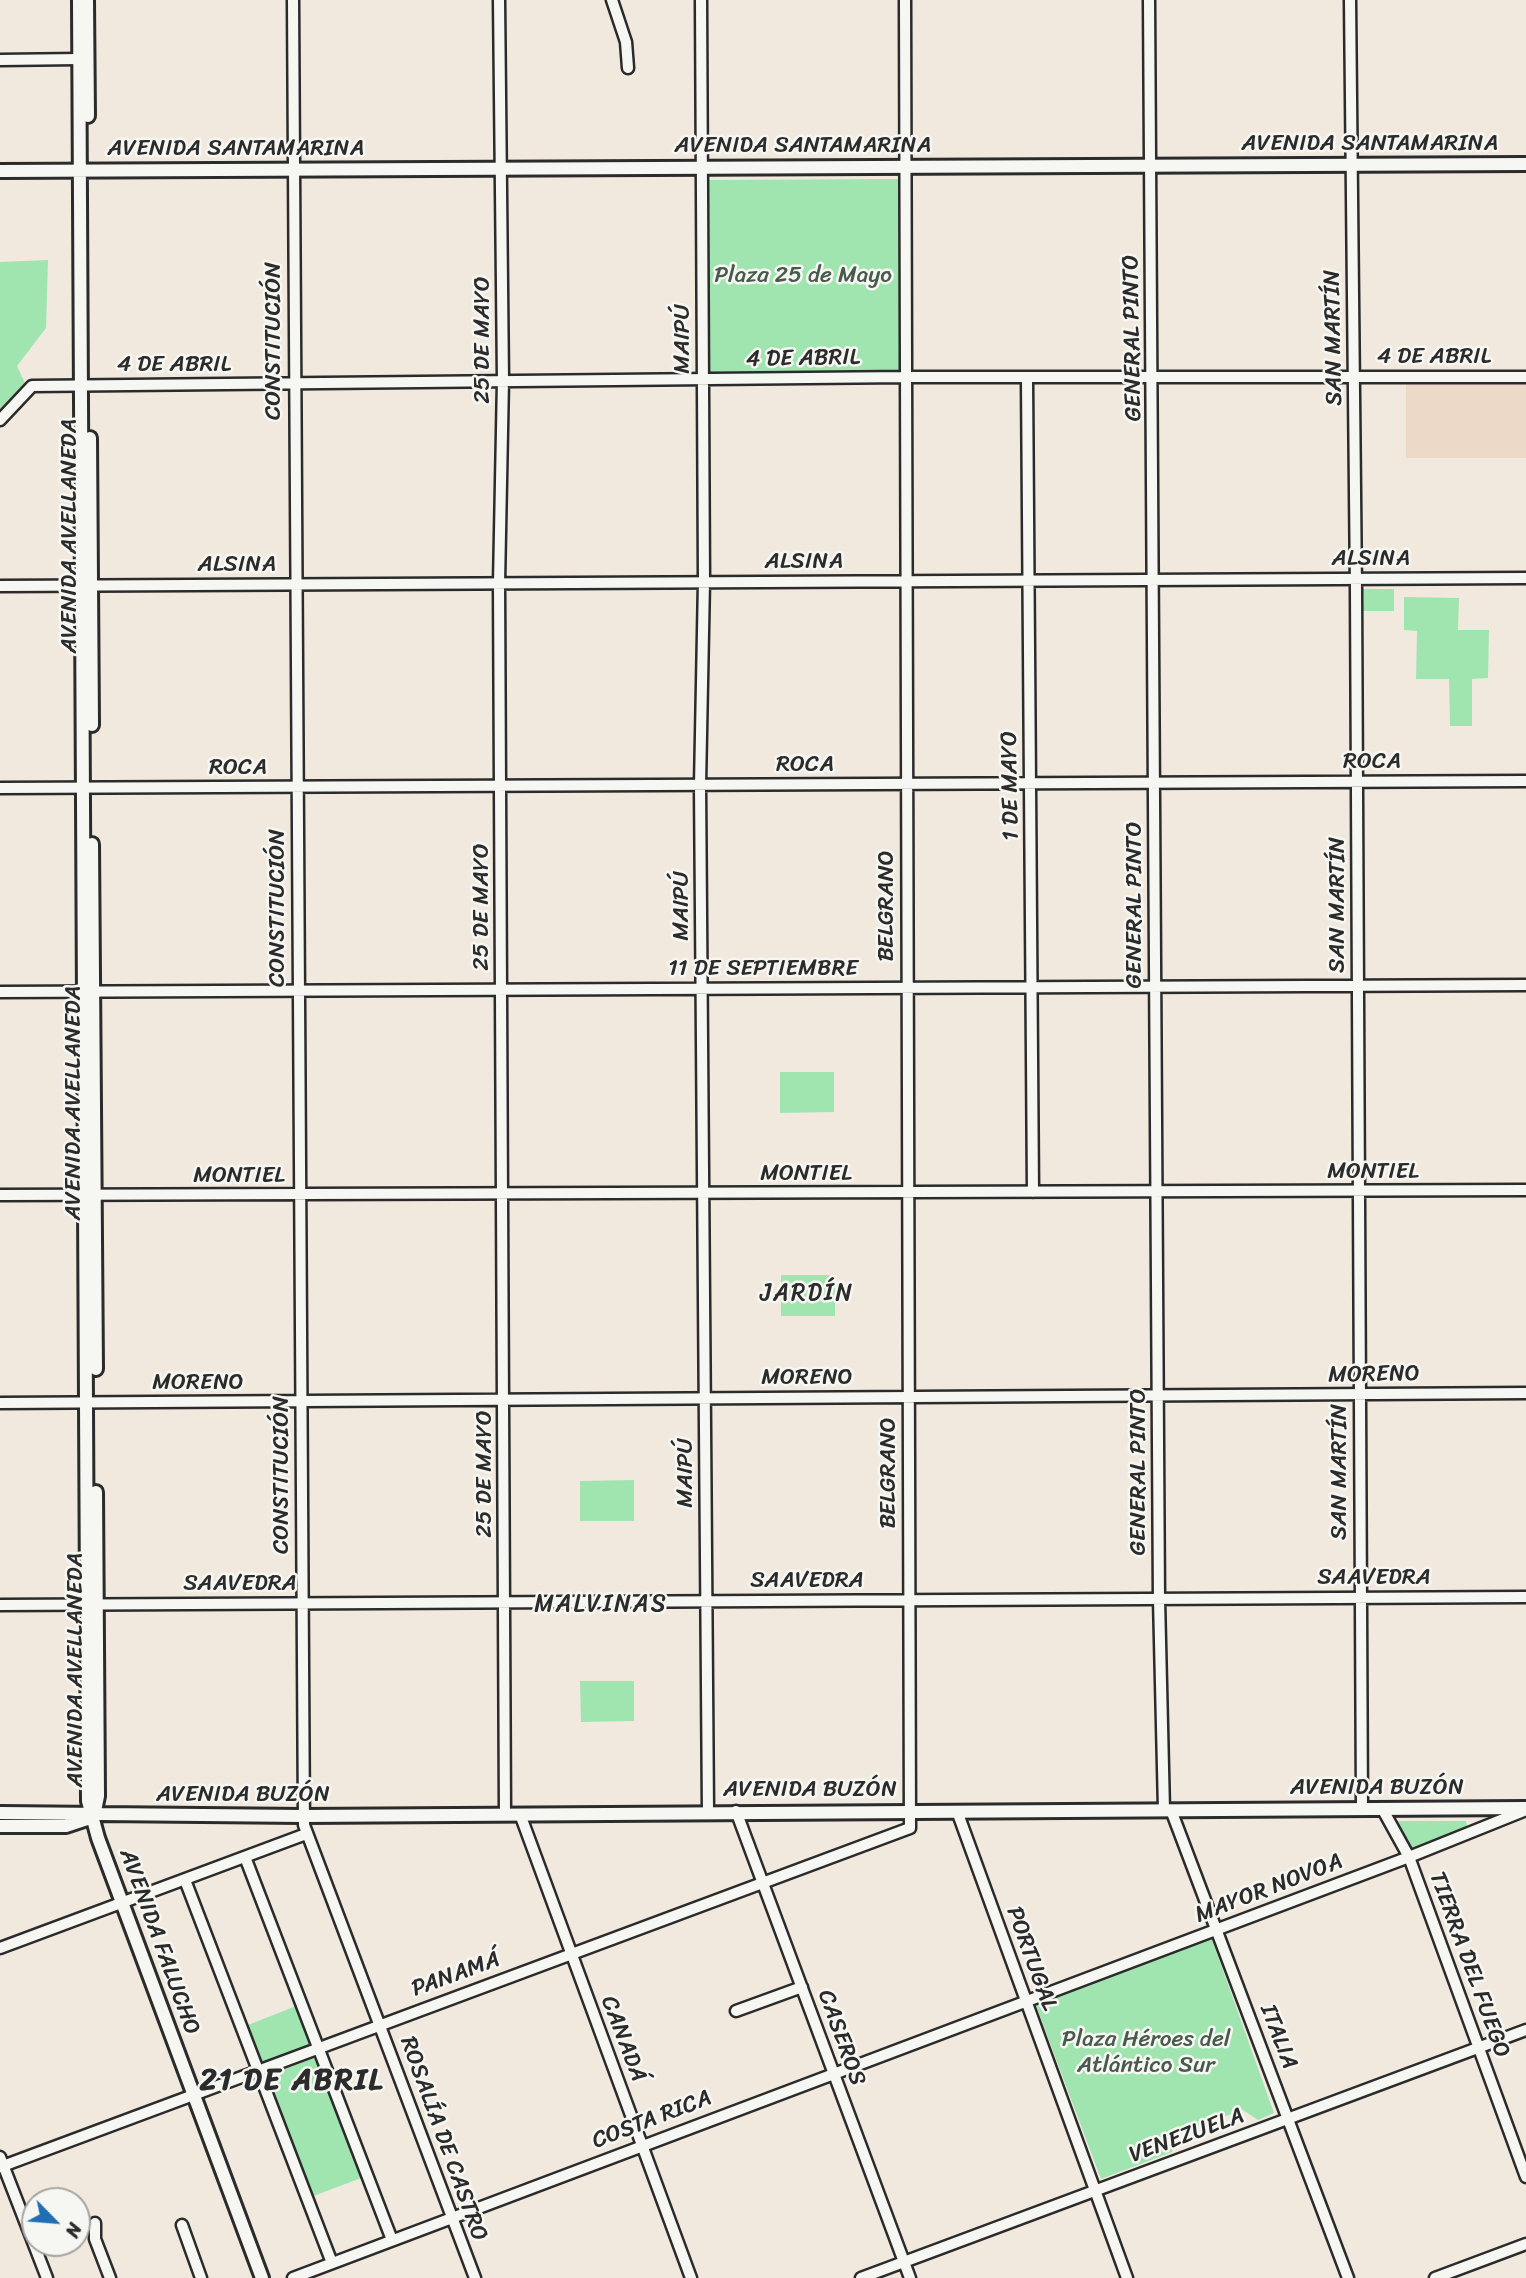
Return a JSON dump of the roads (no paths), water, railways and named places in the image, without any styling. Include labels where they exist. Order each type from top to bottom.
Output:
[{"type":"main road","name":"AVENIDA AVELLANEDA","points":[[79,0],[84,170]]},
{"type":"main road","name":"AVENIDA AVELLANEDA","points":[[87,0],[84,170],[92,1604],[98,1796],[93,1816]]},
{"type":"main road","name":"AVENIDA SANTAMARINA","points":[[0,171],[1526,164]]},
{"type":"main road","name":"AVENIDA BUZÓN","points":[[93,1816],[1526,1809]]},
{"type":"main road","points":[[0,1813],[66,1813],[93,1816]]},
{"type":"main road","points":[[0,1826],[66,1826],[93,1816]]},
{"type":"main road","name":"AVENIDA FALUCHO","points":[[93,1816],[98,1838],[262,2278]]},
{"type":"street","name":"CONSTITUCIÓN","points":[[293,0],[303,1816]]},
{"type":"street","name":"25 DE MAYO","points":[[499,0],[503,380],[499,583],[505,1814]]},
{"type":"street","points":[[612,0],[626,42],[628,68]]},
{"type":"street","name":"MAIPÚ","points":[[701,0],[704,581],[700,785],[708,1812]]},
{"type":"street","name":"BELGRANO","points":[[905,0],[903,167],[910,1811]]},
{"type":"street","name":"GENERAL PINTO","points":[[1149,0],[1159,1599],[1168,1810]]},
{"type":"street","name":"SAN MARTÍN","points":[[1350,0],[1356,578],[1362,1810]]},
{"type":"street","points":[[0,60],[79,59]]},
{"type":"street","name":"4 DE ABRIL","points":[[0,420],[32,386],[905,377],[1526,377]]},
{"type":"street","name":"1 DE MAYO","points":[[1027,379],[1033,1192]]},
{"type":"street","name":"ALSINA","points":[[0,586],[1526,578]]},
{"type":"street","name":"ROCA","points":[[0,788],[1526,781]]},
{"type":"street","name":"11 DE SEPTIEMBRE","points":[[0,992],[1526,985]]},
{"type":"street","name":"MONTIEL","points":[[0,1195],[1526,1190]]},
{"type":"street","name":"MORENO","points":[[0,1403],[1526,1393]]},
{"type":"street","name":"SAAVEDRA","points":[[0,1605],[1526,1597]]},
{"type":"street","name":"MAYOR NOVOA","points":[[1025,2001],[1409,1857],[1526,1809]]},
{"type":"street","name":"ITALIA","points":[[1168,1810],[1217,1929],[1348,2278]]},
{"type":"street","name":"TIERRA DEL FUEGO","points":[[1383,1810],[1409,1857],[1526,2177]]},
{"type":"street","name":"CASEROS","points":[[736,1811],[910,2278]]},
{"type":"street","name":"PANAMÁ","points":[[1,2163],[193,2095],[380,2023],[910,1828],[910,1811]]},
{"type":"street","name":"PORTUGAL","points":[[957,1811],[1127,2278]]},
{"type":"street","name":"CANADÁ","points":[[520,1814],[691,2278]]},
{"type":"street","name":"ROSALÍA DE CASTRO","points":[[303,1816],[306,1834],[475,2278]]},
{"type":"street","points":[[0,1948],[306,1834]]},
{"type":"street","points":[[245,1857],[392,2240]]},
{"type":"street","points":[[185,1880],[332,2263]]},
{"type":"street","points":[[736,2011],[802,1987]]},
{"type":"street","name":"COSTA RICA","points":[[293,2278],[1025,2001]]},
{"type":"street","name":"VENEZUELA","points":[[861,2278],[1526,2030]]},
{"type":"street","points":[[1,2163],[47,2278]]},
{"type":"street","points":[[95,2223],[95,2239],[110,2278]]},
{"type":"street","points":[[182,2225],[201,2278]]},
{"type":"street","points":[[1435,2278],[1526,2244]]},
{"type":"district","name":"JARDÍN","points":[[807,1294]]},
{"type":"district","name":"MALVINAS","points":[[601,1605]]},
{"type":"district","name":"21 DE ABRIL","points":[[292,2081]]},
{"type":"park label","name":"Plaza 25 de Mayo","points":[[803,276]]},
{"type":"park label","name":"Plaza Héroes del Atlántico Sur","points":[[1146,2053]]}]
